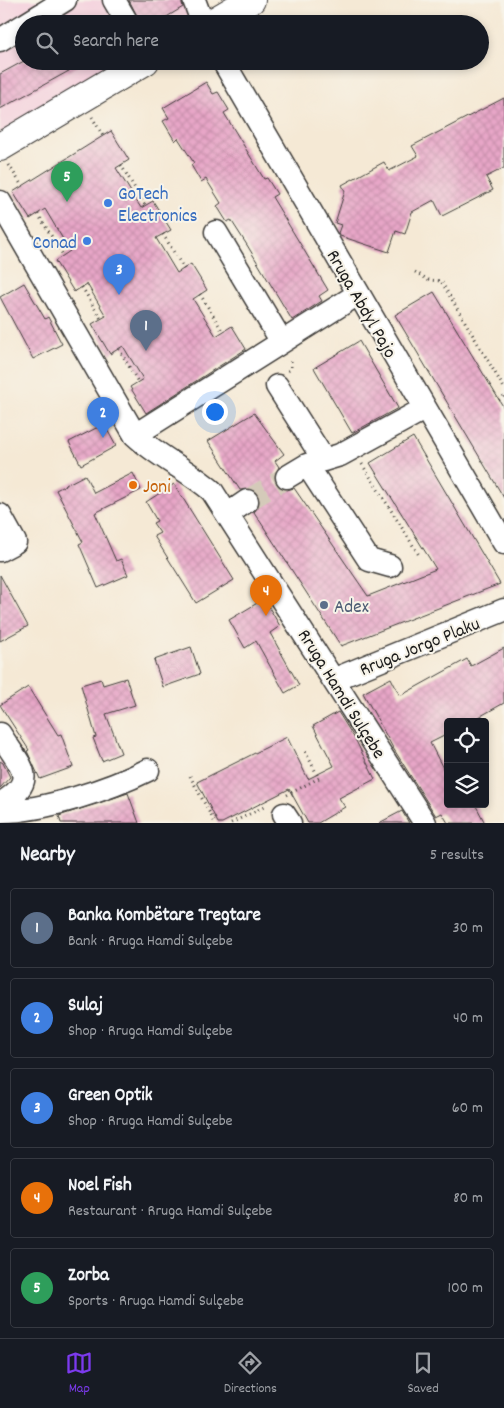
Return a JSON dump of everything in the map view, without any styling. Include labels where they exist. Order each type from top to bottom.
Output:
[{"type":"main road","points":[[225,15],[251,0]]},
{"type":"main road","points":[[0,147],[130,70]]},
{"type":"street","points":[[40,15],[65,0]]},
{"type":"street","points":[[114,0],[123,15]]},
{"type":"street","points":[[194,0],[200,15]]},
{"type":"street","points":[[0,40],[15,30]]},
{"type":"street","name":"Rruga Abdyl Pajo","points":[[228,70],[424,409],[504,543]]},
{"type":"street","name":"Rruga Hamdi Sulçebe","points":[[0,202],[135,435],[145,445],[192,473],[212,491],[425,823]]},
{"type":"street","points":[[216,232],[282,342]]},
{"type":"street","points":[[135,435],[358,294]]},
{"type":"street","points":[[277,386],[315,463],[369,560],[390,566]]},
{"type":"street","points":[[287,477],[315,463],[352,449],[424,409]]},
{"type":"street","points":[[228,514],[247,501]]},
{"type":"street","points":[[0,515],[14,542],[0,550]]},
{"type":"street","name":"Rruga Jorgo Plaku","points":[[334,679],[501,617]]},
{"type":"street","points":[[0,734],[22,770],[25,780],[21,789],[0,804]]},
{"type":"street","points":[[0,811],[16,812],[43,806],[118,785],[148,770]]},
{"type":"path","points":[[121,165],[146,205]]},
{"type":"path","points":[[38,214],[63,255]]},
{"type":"path","points":[[163,234],[184,269]]},
{"type":"path","points":[[415,272],[429,280],[441,281],[504,388]]},
{"type":"path","points":[[82,287],[101,319]]},
{"type":"path","points":[[200,294],[223,332]]},
{"type":"path","points":[[119,349],[138,382]]},
{"type":"path","points":[[499,400],[504,396]]},
{"type":"path","points":[[352,449],[418,555]]},
{"type":"path","points":[[231,823],[281,809],[319,778],[306,751]]},
{"type":"path","points":[[190,776],[215,823]]},
{"type":"shaded area","points":[[0,0],[194,0],[200,15],[15,15],[15,70],[128,70],[0,142]]},
{"type":"building","points":[[129,0],[181,0],[183,7],[170,15],[136,15]]},
{"type":"building","points":[[15,66],[15,70],[71,70],[0,109],[0,74]]},
{"type":"building","points":[[206,82],[213,94],[218,92],[229,110],[224,113],[264,179],[267,178],[277,194],[272,197],[328,290],[319,296],[322,301],[292,320],[231,220],[227,222],[217,206],[221,203],[206,179],[201,182],[191,165],[194,163],[178,138],[175,141],[163,121],[169,118],[163,108]]},
{"type":"building","points":[[504,98],[504,168],[486,177],[493,190],[442,216],[434,200],[412,212],[405,234],[396,231],[389,252],[340,236],[338,233],[341,225],[335,223],[345,191],[342,185],[384,162],[389,171],[418,156],[412,146]]},
{"type":"building","points":[[111,131],[129,160],[116,168],[141,208],[153,201],[171,230],[156,238],[177,273],[191,264],[207,290],[193,299],[216,336],[232,326],[246,349],[146,413],[130,387],[143,379],[123,346],[110,354],[92,324],[106,316],[87,284],[74,292],[55,261],[70,251],[45,209],[30,219],[13,192]]},
{"type":"building","points":[[24,283],[45,319],[48,317],[62,344],[33,359],[0,297]]},
{"type":"building","points":[[434,292],[504,408],[504,498],[395,315]]},
{"type":"building","points":[[359,341],[398,408],[352,433],[314,368]]},
{"type":"building","points":[[254,413],[284,454],[275,461],[279,467],[274,477],[276,484],[287,490],[294,488],[368,596],[436,569],[370,463],[413,437],[500,584],[341,646],[254,512],[259,506],[258,494],[252,489],[240,490],[208,441]]},
{"type":"building","points":[[104,424],[116,446],[81,465],[69,442]]},
{"type":"building","points":[[133,473],[141,490],[95,513],[116,561],[121,559],[128,575],[98,588],[79,544],[83,542],[56,490],[85,475],[94,493]]},
{"type":"building","points":[[174,484],[234,580],[196,603],[154,536],[160,533],[153,523],[157,521],[146,502]]},
{"type":"building","points":[[0,575],[28,626],[0,641]]},
{"type":"building","points":[[264,599],[280,626],[270,633],[299,685],[285,693],[256,641],[245,648],[229,620]]},
{"type":"building","points":[[191,647],[200,674],[163,687],[154,660]]},
{"type":"building","points":[[504,648],[504,703],[477,718],[444,718],[444,736],[430,743],[444,770],[444,808],[477,808],[485,823],[448,823],[442,813],[436,816],[393,748],[363,693],[391,678],[400,696],[467,659],[471,666]]},
{"type":"building","points":[[126,678],[135,705],[106,714],[121,753],[102,761],[93,738],[96,737],[81,685],[101,679],[103,685]]},
{"type":"building","points":[[28,687],[58,735],[61,734],[73,767],[40,779],[27,751],[29,750],[0,705]]},
{"type":"building","points":[[338,712],[355,739],[375,779],[339,798],[345,807],[318,823],[308,823],[289,789],[222,823],[218,823],[197,782],[287,737],[308,779],[334,766],[313,726]]},
{"type":"building","points":[[0,761],[10,777],[0,788]]},
{"type":"building","points":[[128,793],[139,823],[61,823],[59,816]]},
{"type":"building","points":[[402,811],[409,823],[379,823]]},
{"type":"tunnel","points":[[247,501],[287,477]]},
{"type":"place","name":"Zorba","points":[[67,202]]},
{"type":"place","name":"GoTech Electronics","points":[[108,203]]},
{"type":"place","name":"Conad","points":[[87,241]]},
{"type":"place","name":"Green Optik","points":[[119,295]]},
{"type":"place","name":"Banka Kombëtare Tregtare","points":[[146,351]]},
{"type":"place","name":"Sulaj","points":[[103,438]]},
{"type":"place","name":"Joni","points":[[133,485]]},
{"type":"place","name":"Adex","points":[[324,605]]},
{"type":"place","name":"Noel Fish","points":[[266,616]]}]
